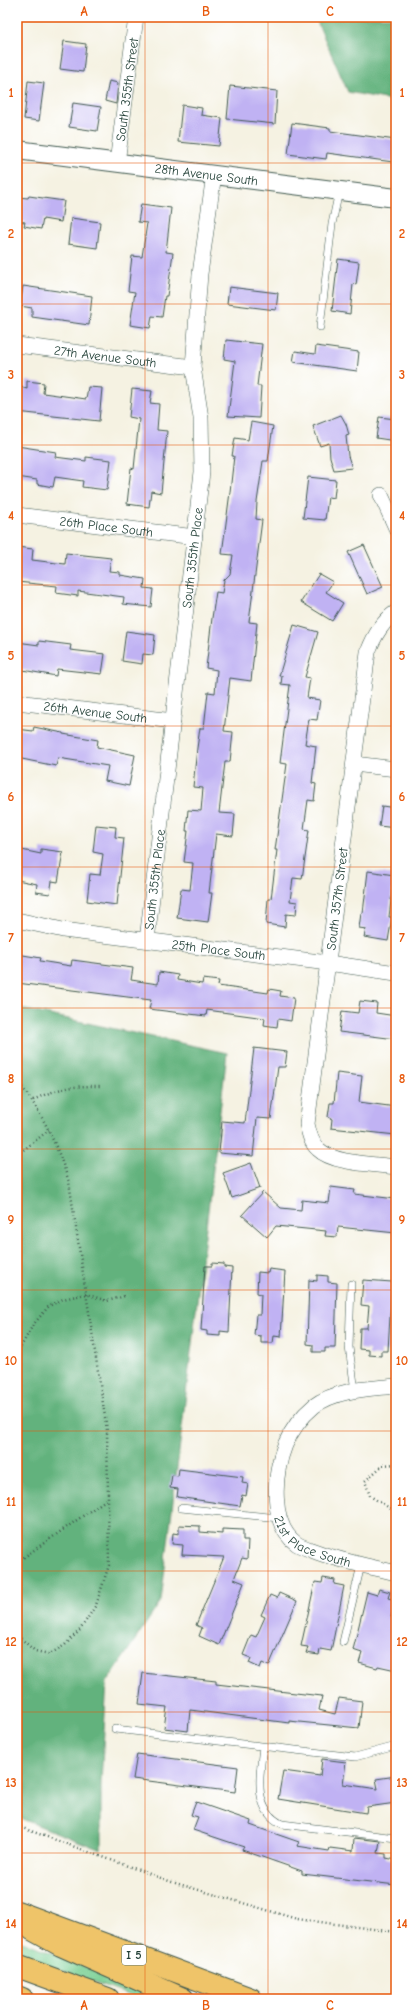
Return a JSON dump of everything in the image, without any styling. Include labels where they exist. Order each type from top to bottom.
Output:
[{"type":"highway","name":"I 5","points":[[17,1912],[251,1999]]},
{"type":"highway","name":"I 5","points":[[17,1920],[61,1945],[183,1999]]},
{"type":"highway","points":[[17,1966],[108,1999]]},
{"type":"highway","points":[[17,1997],[22,1999]]},
{"type":"street","name":"South 355th Street","points":[[117,163],[136,17]]},
{"type":"street","name":"28th Avenue South","points":[[17,150],[396,198]]},
{"type":"street","name":"South 355th Place","points":[[147,940],[202,472],[201,418],[193,366],[200,274],[214,174]]},
{"type":"street","name":"27th Avenue South","points":[[17,345],[193,366]]},
{"type":"street","points":[[381,495],[396,528]]},
{"type":"street","name":"26th Place South","points":[[17,515],[195,537]]},
{"type":"street","name":"South 357th Street","points":[[396,612],[380,626],[373,638],[368,652],[308,1115],[308,1132],[314,1145],[323,1153],[338,1159],[396,1167]]},
{"type":"street","name":"26th Avenue South","points":[[17,702],[173,721]]},
{"type":"street","points":[[354,764],[396,769]]},
{"type":"street","name":"25th Place South","points":[[17,920],[63,930],[328,963],[396,973]]},
{"type":"street","name":"21st Place South","points":[[396,1386],[355,1391],[331,1397],[315,1406],[304,1416],[285,1446],[279,1470],[276,1504],[280,1518],[289,1537],[297,1544],[334,1559],[396,1573]]},
{"type":"lane","points":[[320,327],[332,224],[339,191]]},
{"type":"lane","points":[[351,1284],[349,1347],[355,1391]]},
{"type":"lane","points":[[181,1508],[280,1518]]},
{"type":"lane","points":[[343,1642],[361,1565]]},
{"type":"lane","points":[[115,1729],[355,1757],[396,1746]]},
{"type":"lane","points":[[264,1747],[260,1773],[260,1792],[263,1807],[273,1819],[282,1824],[396,1838]]},
{"type":"path","points":[[17,1081],[33,1100],[49,1130],[59,1150],[69,1182],[107,1430],[109,1565],[96,1605],[80,1630],[65,1645],[50,1654],[35,1651],[17,1635]]},
{"type":"path","points":[[33,1100],[58,1089],[79,1086],[102,1086]]},
{"type":"path","points":[[17,1155],[49,1130]]},
{"type":"path","points":[[17,1354],[33,1326],[49,1306],[63,1299],[86,1294],[107,1301],[125,1296]]},
{"type":"path","points":[[396,1464],[383,1465],[364,1481],[370,1496],[396,1512]]},
{"type":"path","points":[[17,1562],[108,1498]]},
{"type":"path","points":[[17,1826],[172,1882],[297,1919],[396,1932]]},
{"type":"green space","points":[[315,17],[396,17],[396,101],[348,92]]},
{"type":"green space","points":[[17,1008],[227,1053],[161,1601],[107,1682],[101,1781],[101,1850],[17,1817]]},
{"type":"green space","points":[[17,1939],[167,1999],[140,1999],[17,1955]]},
{"type":"building","points":[[64,41],[86,44],[83,72],[60,69]]},
{"type":"building","points":[[28,81],[44,83],[39,121],[24,119]]},
{"type":"building","points":[[109,81],[118,83],[116,104],[105,101]]},
{"type":"building","points":[[230,86],[277,91],[275,124],[227,119]]},
{"type":"building","points":[[73,103],[101,107],[97,131],[69,127]]},
{"type":"building","points":[[182,105],[202,108],[201,115],[222,118],[219,146],[178,142]]},
{"type":"building","points":[[292,123],[330,128],[330,131],[396,140],[393,162],[327,153],[326,159],[288,154]]},
{"type":"building","points":[[29,196],[64,201],[61,222],[43,219],[41,229],[24,226],[25,222],[17,221],[17,197],[28,198]]},
{"type":"building","points":[[141,204],[171,208],[166,252],[173,253],[167,296],[165,296],[162,317],[152,316],[150,328],[130,325],[135,292],[128,291],[132,256],[142,257],[147,223],[138,222]]},
{"type":"building","points":[[71,218],[100,222],[97,248],[68,244]]},
{"type":"building","points":[[338,259],[359,262],[356,285],[353,284],[350,314],[332,311]]},
{"type":"building","points":[[23,286],[92,296],[89,325],[32,317],[32,308],[20,306]]},
{"type":"building","points":[[229,287],[278,293],[276,310],[227,304]]},
{"type":"building","points":[[226,340],[262,344],[257,386],[261,386],[259,418],[228,416],[235,361],[224,359]]},
{"type":"building","points":[[316,346],[359,352],[357,371],[293,362],[295,351],[315,354]]},
{"type":"building","points":[[27,381],[44,383],[43,393],[86,399],[88,387],[102,388],[99,421],[17,412],[17,386],[27,389]]},
{"type":"building","points":[[132,389],[152,391],[150,403],[159,404],[157,430],[167,431],[161,493],[151,491],[149,507],[127,504],[131,468],[134,469],[139,419],[129,417]]},
{"type":"building","points":[[341,415],[346,424],[349,435],[346,436],[348,456],[352,468],[334,470],[330,457],[329,443],[320,446],[313,426]]},
{"type":"building","points":[[379,417],[396,419],[396,441],[376,438]]},
{"type":"building","points":[[251,422],[273,426],[268,461],[263,461],[257,502],[256,519],[262,520],[249,622],[257,623],[251,681],[230,678],[224,731],[233,732],[230,762],[225,762],[219,813],[235,814],[233,836],[216,834],[209,893],[212,893],[208,922],[177,918],[181,889],[190,890],[193,863],[184,862],[188,831],[186,831],[188,810],[201,811],[203,788],[193,787],[200,728],[204,728],[208,692],[215,693],[217,670],[206,668],[216,592],[222,593],[224,580],[230,574],[233,555],[222,554],[234,456],[232,456],[235,438],[248,440]]},
{"type":"building","points":[[17,446],[56,452],[55,457],[86,461],[86,457],[111,460],[107,490],[82,487],[83,481],[55,477],[53,487],[37,484],[37,480],[17,477]]},
{"type":"building","points":[[308,477],[336,480],[334,498],[328,497],[325,520],[303,518]]},
{"type":"building","points":[[364,545],[383,587],[367,594],[348,552]]},
{"type":"building","points":[[17,547],[33,549],[32,560],[65,564],[66,553],[111,558],[109,571],[120,572],[120,575],[145,579],[144,588],[153,589],[151,607],[123,604],[124,597],[78,591],[78,596],[56,593],[57,586],[17,582]]},
{"type":"building","points":[[319,574],[333,582],[326,592],[343,603],[332,621],[301,602]]},
{"type":"building","points":[[294,625],[318,632],[305,677],[310,678],[307,698],[320,700],[317,720],[309,719],[305,744],[316,746],[312,783],[316,784],[314,801],[308,800],[304,829],[309,830],[302,879],[293,878],[290,901],[297,902],[296,915],[286,914],[285,927],[266,924],[268,899],[271,899],[277,850],[275,850],[287,764],[280,763],[290,685],[281,684],[282,676],[279,676]]},
{"type":"building","points":[[126,631],[155,635],[153,655],[143,654],[142,664],[122,661]]},
{"type":"building","points":[[39,641],[71,645],[70,650],[105,654],[102,674],[57,669],[56,676],[17,669],[17,642],[39,645]]},
{"type":"building","points":[[34,727],[98,740],[97,747],[135,755],[129,786],[105,781],[108,766],[58,758],[56,766],[17,758],[17,729],[33,731]]},
{"type":"building","points":[[382,806],[396,808],[396,828],[379,826]]},
{"type":"building","points":[[96,825],[116,827],[115,837],[124,838],[117,905],[87,901],[90,874],[100,875],[103,854],[93,852]]},
{"type":"building","points":[[17,849],[41,854],[41,849],[63,852],[58,882],[52,881],[50,894],[36,892],[37,884],[17,880]]},
{"type":"building","points":[[368,871],[394,875],[389,917],[392,917],[388,941],[364,937],[366,929],[359,928],[361,913],[363,913]]},
{"type":"building","points":[[17,954],[41,958],[40,961],[71,966],[72,960],[133,968],[131,980],[158,984],[159,972],[178,975],[177,980],[202,984],[203,979],[219,981],[218,986],[268,993],[269,989],[281,991],[280,996],[294,998],[291,1021],[278,1019],[277,1027],[264,1025],[265,1018],[207,1010],[206,1016],[149,1009],[151,1000],[17,983]]},
{"type":"building","points":[[360,1001],[377,1003],[376,1013],[396,1016],[396,1039],[339,1032],[342,1011],[358,1013]]},
{"type":"building","points":[[254,1048],[287,1052],[285,1067],[278,1067],[271,1119],[257,1118],[253,1156],[219,1153],[222,1121],[245,1123]]},
{"type":"building","points":[[337,1073],[362,1076],[359,1102],[396,1107],[396,1135],[331,1128],[332,1119],[328,1117],[330,1103],[334,1103]]},
{"type":"building","points":[[251,1163],[260,1188],[232,1198],[223,1173]]},
{"type":"building","points":[[331,1187],[355,1190],[354,1194],[396,1199],[396,1233],[338,1227],[337,1237],[325,1236],[326,1231],[276,1226],[267,1237],[242,1215],[263,1192],[281,1208],[301,1210],[302,1200],[329,1203]]},
{"type":"building","points":[[212,1263],[224,1264],[224,1267],[232,1268],[229,1332],[220,1331],[220,1336],[207,1335],[207,1331],[201,1330],[205,1266],[212,1266]]},
{"type":"building","points":[[269,1269],[285,1271],[281,1337],[274,1336],[273,1343],[261,1343],[261,1336],[254,1335],[256,1315],[260,1315],[261,1294],[257,1293],[258,1272],[268,1273]]},
{"type":"building","points":[[317,1275],[328,1276],[328,1282],[337,1283],[335,1348],[325,1348],[325,1352],[313,1352],[313,1345],[307,1344],[309,1280],[317,1281]]},
{"type":"building","points":[[363,1280],[392,1282],[388,1351],[381,1351],[381,1356],[369,1355],[369,1350],[359,1349],[360,1328],[367,1328],[369,1306],[361,1305]]},
{"type":"building","points":[[179,1469],[243,1477],[242,1483],[248,1484],[246,1496],[242,1495],[240,1506],[177,1497],[178,1489],[170,1488],[172,1475],[178,1476]]},
{"type":"building","points":[[179,1525],[200,1526],[200,1532],[222,1534],[222,1529],[243,1530],[243,1540],[248,1540],[247,1559],[242,1558],[234,1579],[244,1583],[219,1645],[199,1636],[202,1628],[196,1625],[224,1557],[182,1555],[183,1545],[172,1544],[173,1533],[179,1534]]},
{"type":"building","points":[[323,1578],[335,1580],[334,1584],[344,1586],[331,1651],[320,1649],[319,1655],[306,1653],[308,1647],[301,1646],[315,1582],[322,1583]]},
{"type":"building","points":[[379,1589],[390,1592],[388,1598],[396,1600],[391,1617],[396,1618],[396,1670],[378,1666],[377,1668],[359,1663],[362,1653],[353,1650],[367,1592],[377,1595]]},
{"type":"building","points":[[279,1593],[297,1601],[269,1666],[262,1663],[260,1668],[249,1663],[251,1658],[243,1655],[251,1635],[256,1637],[265,1617],[261,1615],[270,1595],[277,1598]]},
{"type":"building","points":[[143,1673],[216,1681],[216,1684],[322,1696],[319,1710],[335,1714],[339,1698],[362,1701],[359,1728],[289,1721],[289,1723],[190,1710],[188,1731],[164,1728],[167,1707],[139,1704]]},
{"type":"building","points":[[137,1754],[238,1767],[235,1792],[133,1779]]},
{"type":"building","points":[[322,1759],[346,1762],[343,1784],[378,1789],[376,1779],[396,1776],[396,1803],[367,1807],[366,1813],[278,1799],[283,1771],[320,1776]]},
{"type":"building","points":[[196,1802],[251,1821],[250,1825],[299,1842],[297,1846],[329,1851],[330,1848],[353,1851],[354,1838],[380,1841],[378,1853],[386,1854],[386,1858],[396,1860],[396,1885],[302,1874],[302,1871],[242,1850],[244,1847],[193,1830],[198,1817],[191,1815]]}]
